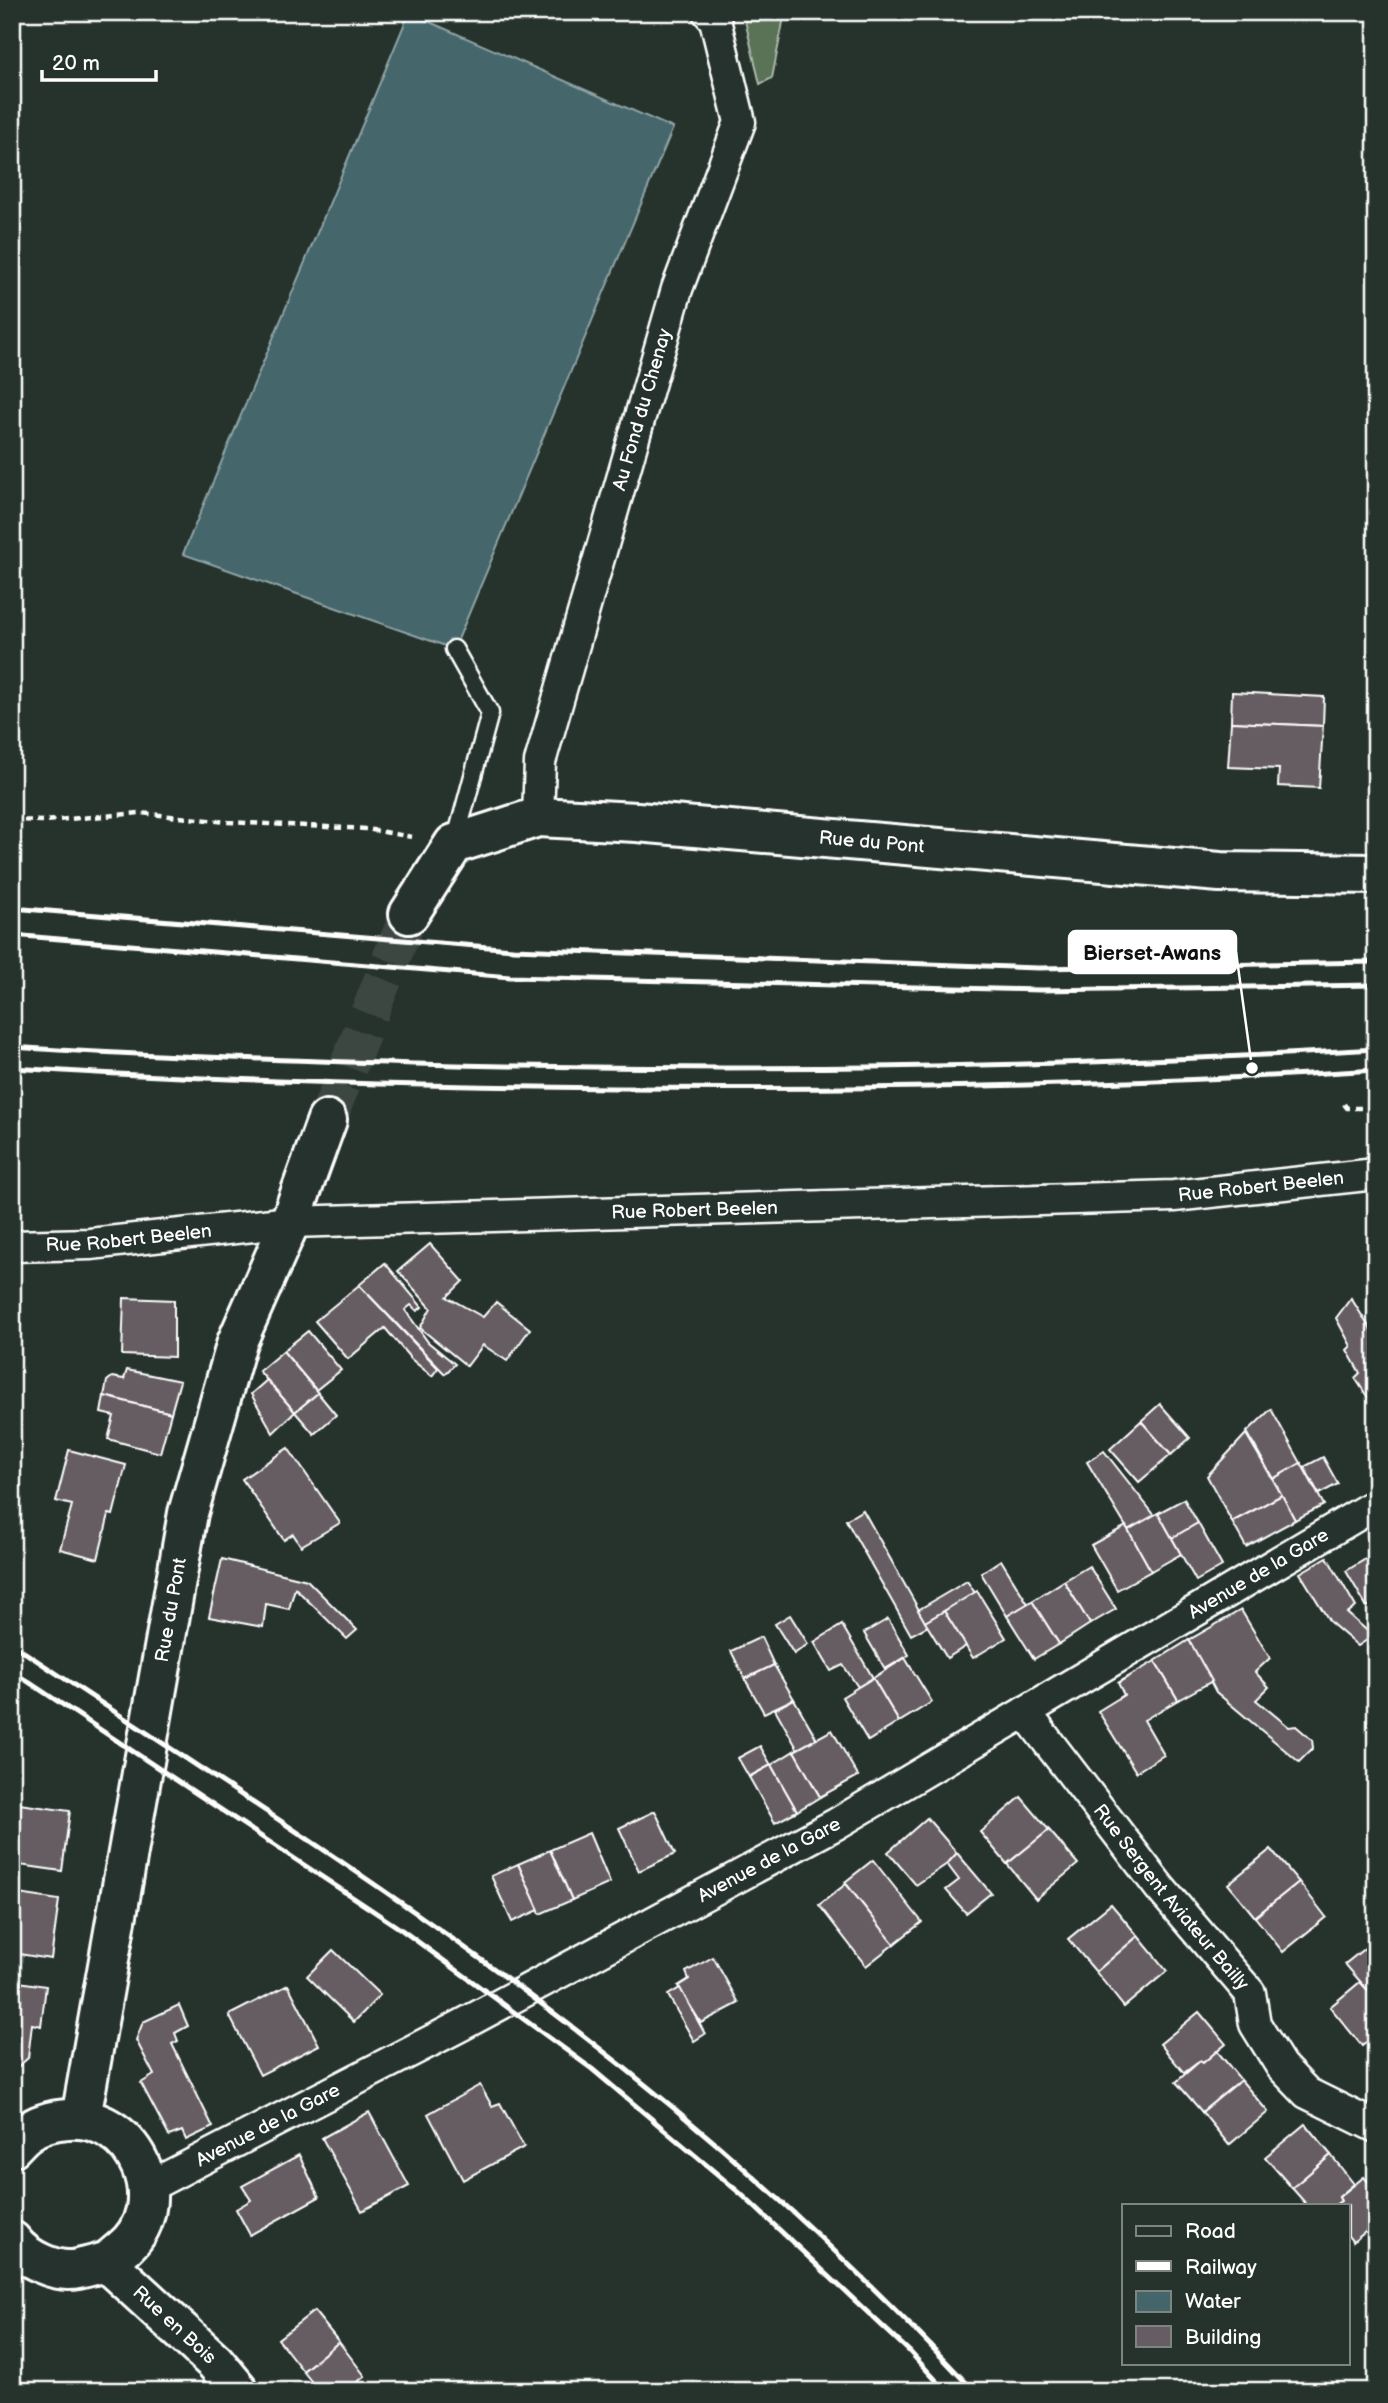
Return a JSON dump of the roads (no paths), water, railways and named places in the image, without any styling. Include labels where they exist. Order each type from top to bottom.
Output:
[{"type":"street","name":"Au Fond du Chenay","points":[[538,817],[540,762],[547,735],[677,289],[740,122],[715,20],[708,12]]},
{"type":"street","name":"Rue du Pont","points":[[454,844],[538,817],[637,822],[1220,872],[1376,874]]},
{"type":"street","points":[[409,914],[454,844]]},
{"type":"street","name":"Rue du Pont","points":[[81,2118],[188,1513],[237,1342],[290,1222],[327,1119]]},
{"type":"street","name":"Rue Robert Beelen","points":[[12,1246],[90,1244],[290,1222],[1174,1196],[1376,1174]]},
{"type":"street","name":"Avenue de la Gare","points":[[148,2187],[458,2027],[824,1830],[1376,1504]]},
{"type":"street","name":"Rue Sergent Aviateur Bailly","points":[[1025,1712],[1160,1888],[1250,1993],[1255,2024],[1280,2066],[1307,2093],[1376,2127]]},
{"type":"street","points":[[12,2147],[28,2131],[50,2121],[81,2118],[99,2123],[120,2134],[136,2152],[148,2187],[144,2218],[138,2232],[129,2244],[106,2262],[72,2271],[39,2263],[12,2241]]},
{"type":"street","name":"Rue en Bois","points":[[106,2262],[215,2362],[239,2391]]},
{"type":"lane","points":[[454,649],[490,713],[454,844]]},
{"type":"water","points":[[409,13],[673,128],[454,649],[183,554]]},
{"type":"tunnel","points":[[327,1120],[409,914]]},
{"type":"railway","points":[[12,908],[513,949],[1039,968],[1376,962]]},
{"type":"railway","points":[[12,935],[510,977],[1041,990],[1376,985]]},
{"type":"railway","points":[[12,1047],[315,1061],[656,1068],[1016,1064],[1376,1049]]},
{"type":"railway","points":[[12,1068],[314,1082],[710,1088],[1091,1083],[1376,1070]]},
{"type":"railway","points":[[12,1644],[355,1871],[489,1965],[611,2057],[773,2194],[876,2291],[974,2391]]},
{"type":"railway","points":[[12,1671],[399,1928],[592,2069],[741,2194],[909,2351],[946,2391]]},
{"type":"place","name":"Bierset-Awans","points":[[1252,1068]]}]
